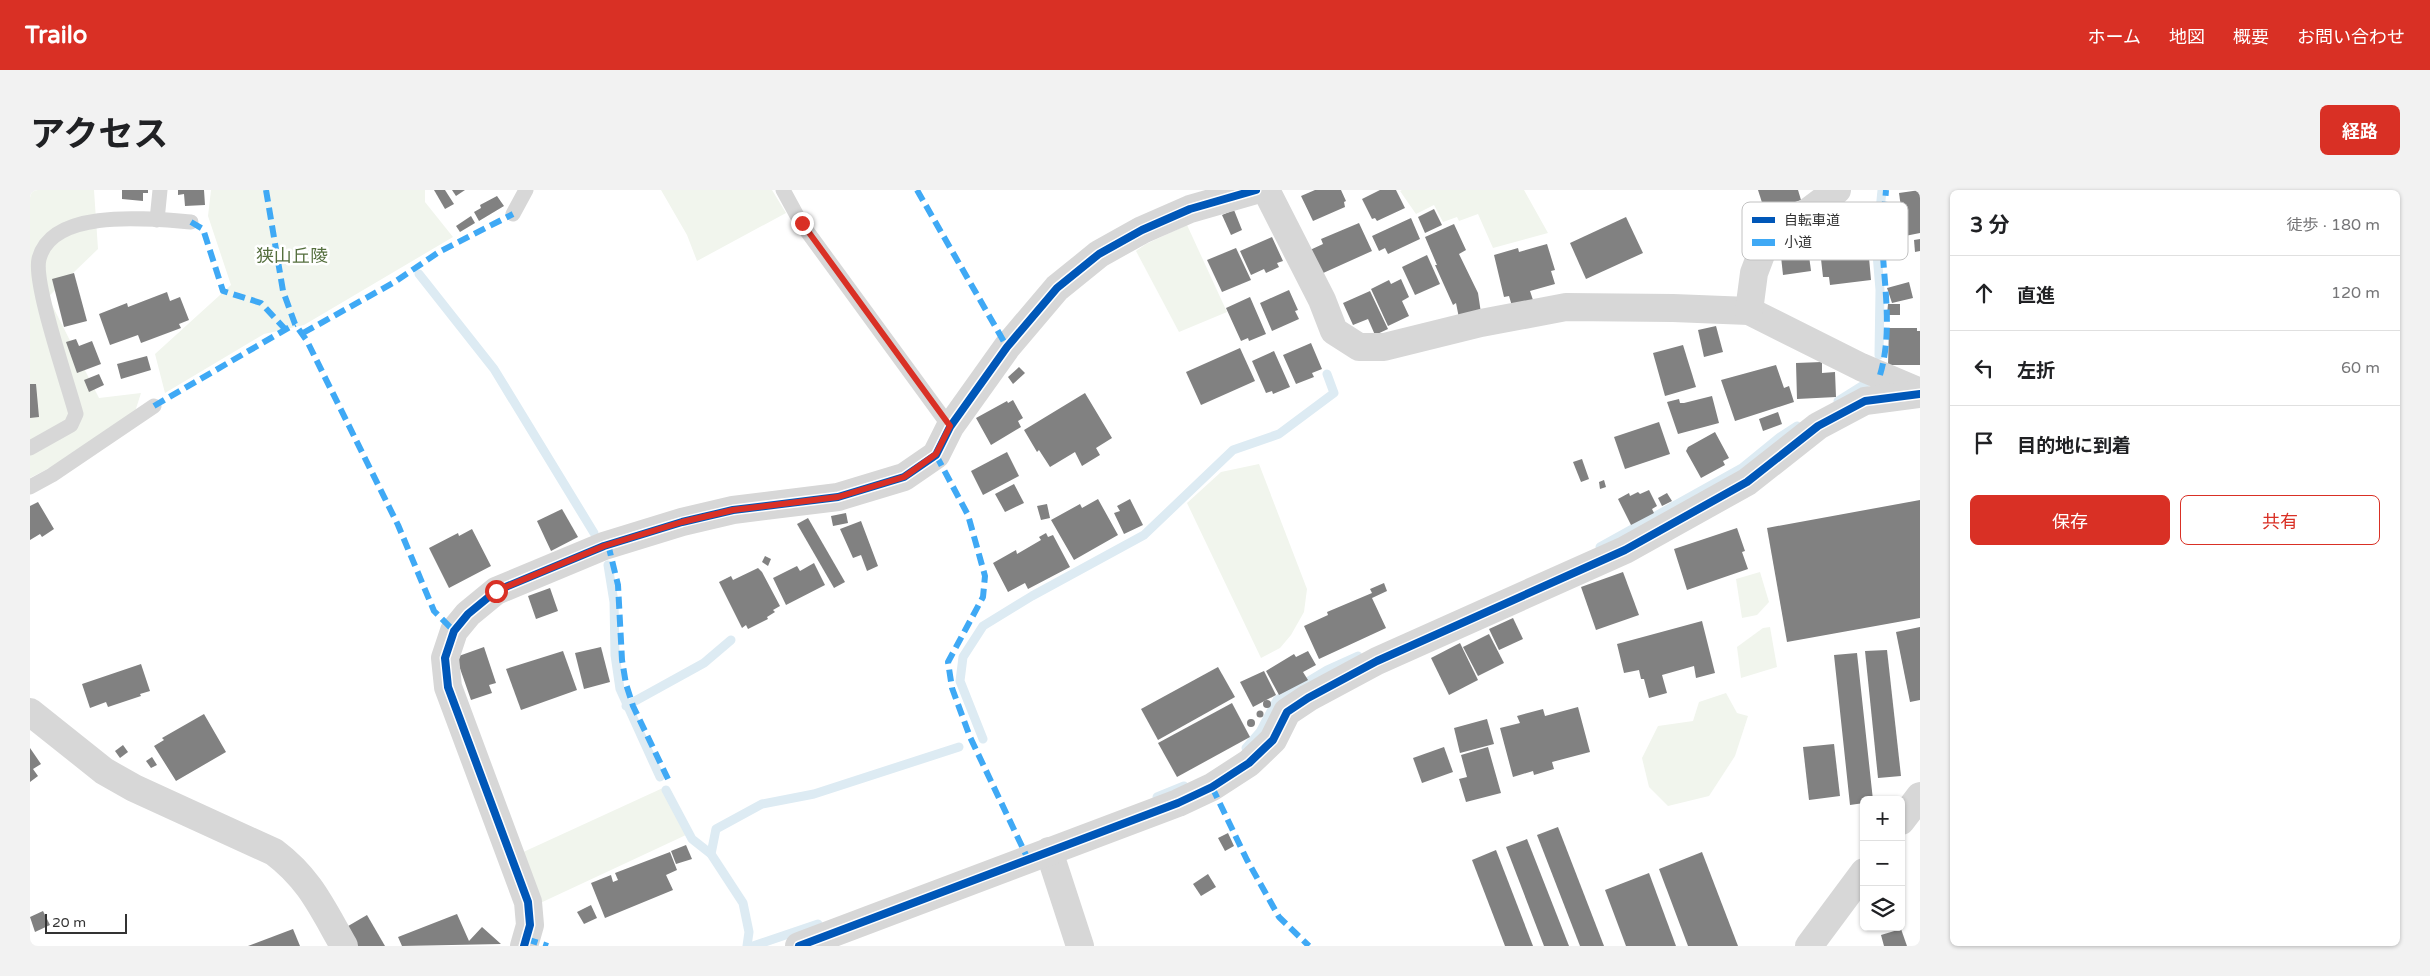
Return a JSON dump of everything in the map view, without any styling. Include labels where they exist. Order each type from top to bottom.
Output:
[{"type":"street","points":[[524,946],[530,925],[528,902],[448,688],[445,658],[454,631],[468,614],[496,591],[604,546],[733,510],[838,497],[904,477],[936,454],[950,426],[1013,339],[1057,288],[1099,254],[1142,230],[1185,200],[1256,190]]},
{"type":"street","points":[[1266,190],[1322,300],[1334,331],[1359,347],[1384,347],[1481,323],[1566,307],[1749,311],[1861,367],[1920,393]]},
{"type":"street","points":[[1820,202],[1836,190]]},
{"type":"street","points":[[1749,311],[1754,272],[1759,260]]},
{"type":"street","points":[[799,946],[1178,803],[1212,787],[1249,763],[1273,740],[1288,712],[1308,698],[1377,661],[1625,550],[1747,482],[1818,426],[1865,401],[1920,393]]},
{"type":"street","points":[[30,712],[104,771],[134,788],[274,852],[293,866],[308,884],[344,946]]},
{"type":"street","points":[[1905,816],[1920,796]]},
{"type":"street","points":[[1049,851],[1080,946]]},
{"type":"street","points":[[1809,946],[1860,877]]},
{"type":"lane","points":[[157,220],[160,190]]},
{"type":"lane","points":[[513,214],[526,190]]},
{"type":"lane","points":[[783,190],[802,223],[950,426]]},
{"type":"lane","points":[[30,448],[71,425],[76,414],[41,290],[39,260],[46,243],[75,225],[98,221],[157,220],[191,222]]},
{"type":"lane","points":[[30,487],[52,475],[154,406]]},
{"type":"green space","points":[[30,190],[94,190],[98,249],[48,297],[99,398],[141,393],[133,418],[30,478]]},
{"type":"green space","name":"狭山丘陵","points":[[211,190],[425,190],[425,202],[453,237],[304,325],[264,334],[165,393],[155,354],[231,285],[208,216]]},
{"type":"green space","points":[[661,190],[772,190],[786,213],[697,261],[687,235]]},
{"type":"green space","points":[[1524,190],[1548,233],[1493,248],[1478,214],[1459,221],[1457,217],[1443,222],[1434,205],[1416,214],[1400,191]]},
{"type":"green space","points":[[1187,225],[1227,312],[1179,332],[1136,251],[1146,244]]},
{"type":"green space","points":[[1259,464],[1307,589],[1304,612],[1291,635],[1280,648],[1261,658],[1187,503],[1221,472]]},
{"type":"green space","points":[[1760,572],[1769,602],[1757,615],[1742,618],[1736,579]]},
{"type":"green space","points":[[1770,627],[1777,667],[1741,678],[1737,647],[1763,628]]},
{"type":"green space","points":[[1726,693],[1737,713],[1748,716],[1735,756],[1709,796],[1668,806],[1649,787],[1642,758],[1658,726],[1693,721],[1699,702]]},
{"type":"green space","points":[[665,787],[686,835],[536,905],[519,854]]},
{"type":"building","points":[[122,190],[148,190],[148,193],[143,193],[143,201],[122,199]]},
{"type":"building","points":[[178,190],[204,190],[205,205],[185,206],[184,194],[178,195]]},
{"type":"building","points":[[434,190],[445,190],[454,204],[445,209]]},
{"type":"building","points":[[452,190],[465,190],[456,196]]},
{"type":"building","points":[[1315,190],[1341,190],[1346,201],[1344,202],[1345,207],[1313,221],[1301,196]]},
{"type":"building","points":[[1380,190],[1396,190],[1405,208],[1377,221],[1375,218],[1372,219],[1362,199]]},
{"type":"building","points":[[1758,190],[1798,190],[1801,200],[1795,202],[1762,202]]},
{"type":"building","points":[[1920,190],[1920,233],[1908,235],[1908,202],[1900,202],[1899,193]]},
{"type":"building","points":[[497,196],[504,206],[479,221],[474,212],[481,208],[480,205]]},
{"type":"building","points":[[1434,209],[1442,225],[1425,233],[1418,217]]},
{"type":"building","points":[[1234,210],[1242,230],[1231,235],[1222,215]]},
{"type":"building","points":[[471,216],[475,223],[460,232],[456,226]]},
{"type":"building","points":[[1626,217],[1643,253],[1586,279],[1570,243]]},
{"type":"building","points":[[1411,218],[1420,239],[1388,254],[1385,248],[1379,251],[1372,236]]},
{"type":"building","points":[[1359,223],[1372,251],[1321,274],[1310,250],[1323,244],[1321,239]]},
{"type":"building","points":[[1454,224],[1466,250],[1459,254],[1478,293],[1481,313],[1459,318],[1456,303],[1453,305],[1425,237]]},
{"type":"building","points":[[1272,237],[1283,261],[1277,263],[1279,267],[1266,273],[1264,269],[1251,275],[1240,251]]},
{"type":"building","points":[[1920,239],[1920,251],[1915,252],[1914,240]]},
{"type":"building","points":[[1547,244],[1555,270],[1551,271],[1555,284],[1530,291],[1533,300],[1512,306],[1509,296],[1504,297],[1494,255],[1518,248],[1519,252]]},
{"type":"building","points":[[1236,248],[1251,280],[1222,292],[1207,260]]},
{"type":"building","points":[[1427,255],[1440,284],[1415,295],[1402,267]]},
{"type":"building","points":[[1781,260],[1810,260],[1811,271],[1783,275]]},
{"type":"building","points":[[1821,260],[1869,260],[1871,280],[1830,285],[1829,277],[1823,277]]},
{"type":"building","points":[[74,273],[87,321],[64,327],[52,279]]},
{"type":"building","points":[[1401,279],[1409,297],[1402,301],[1409,316],[1388,326],[1371,289],[1389,280],[1391,284]]},
{"type":"building","points":[[1909,282],[1913,298],[1892,303],[1887,288]]},
{"type":"building","points":[[1289,290],[1298,310],[1295,311],[1299,319],[1272,331],[1260,303]]},
{"type":"building","points":[[1370,291],[1388,329],[1375,335],[1368,319],[1353,325],[1343,303]]},
{"type":"building","points":[[167,292],[170,301],[180,297],[189,320],[179,324],[181,328],[141,343],[138,335],[110,345],[99,314],[127,303],[128,307]]},
{"type":"building","points":[[1250,297],[1266,334],[1249,341],[1248,338],[1241,341],[1226,308]]},
{"type":"building","points":[[1888,304],[1900,304],[1900,315],[1887,315]]},
{"type":"building","points":[[1716,326],[1723,352],[1704,357],[1698,330]]},
{"type":"building","points":[[1889,328],[1917,328],[1917,331],[1920,331],[1920,365],[1888,365]]},
{"type":"building","points":[[76,339],[79,346],[92,341],[101,364],[77,373],[66,342]]},
{"type":"building","points":[[1311,343],[1322,369],[1312,373],[1314,377],[1296,384],[1283,355]]},
{"type":"building","points":[[1683,345],[1696,387],[1665,396],[1653,353]]},
{"type":"building","points":[[1240,348],[1255,381],[1201,405],[1186,372]]},
{"type":"building","points":[[1274,351],[1290,387],[1273,394],[1272,391],[1266,393],[1252,361]]},
{"type":"building","points":[[147,356],[151,370],[121,379],[117,364]]},
{"type":"building","points":[[1822,362],[1822,373],[1835,372],[1836,397],[1797,399],[1796,363]]},
{"type":"building","points":[[1776,365],[1784,388],[1789,386],[1794,402],[1735,421],[1721,380]]},
{"type":"building","points":[[1019,367],[1025,373],[1013,384],[1008,377]]},
{"type":"building","points":[[99,374],[104,385],[89,392],[84,380]]},
{"type":"building","points":[[30,384],[36,384],[39,417],[30,418]]},
{"type":"building","points":[[1085,393],[1112,438],[1096,448],[1100,455],[1082,466],[1075,452],[1050,467],[1039,450],[1037,452],[1024,430]]},
{"type":"building","points":[[1712,396],[1719,423],[1678,434],[1667,402],[1679,399],[1680,403],[1684,403]]},
{"type":"building","points":[[1013,400],[1023,418],[1018,421],[1021,427],[991,445],[976,418],[1007,401],[1008,403]]},
{"type":"building","points":[[1778,412],[1782,424],[1763,431],[1759,419]]},
{"type":"building","points":[[1659,422],[1670,454],[1625,469],[1614,437]]},
{"type":"building","points":[[1715,432],[1729,458],[1723,461],[1725,465],[1701,478],[1686,451],[1688,447]]},
{"type":"building","points":[[1007,452],[1019,476],[983,495],[971,471]]},
{"type":"building","points":[[1582,459],[1589,479],[1581,482],[1573,462]]},
{"type":"building","points":[[1604,480],[1606,487],[1600,489],[1599,482]]},
{"type":"building","points":[[1014,484],[1024,503],[1005,512],[995,494]]},
{"type":"building","points":[[1649,490],[1657,506],[1652,509],[1654,513],[1631,525],[1618,499],[1629,493],[1630,496]]},
{"type":"building","points":[[1667,493],[1672,501],[1662,506],[1658,498]]},
{"type":"building","points":[[1098,499],[1118,535],[1074,560],[1051,520],[1080,504],[1082,508]]},
{"type":"building","points":[[1130,499],[1143,525],[1124,534],[1114,513],[1120,511],[1117,506]]},
{"type":"building","points":[[1920,500],[1920,618],[1787,642],[1767,528]]},
{"type":"building","points":[[38,502],[54,529],[42,537],[40,534],[30,540],[30,506]]},
{"type":"building","points":[[1047,504],[1050,518],[1041,520],[1037,506]]},
{"type":"building","points":[[562,509],[578,537],[551,551],[537,521]]},
{"type":"building","points":[[846,513],[848,523],[833,526],[831,516]]},
{"type":"building","points":[[808,518],[845,582],[834,588],[797,524]]},
{"type":"building","points":[[861,521],[878,566],[867,571],[861,555],[853,558],[840,529]]},
{"type":"building","points":[[1737,528],[1745,551],[1742,552],[1748,569],[1687,590],[1674,549]]},
{"type":"building","points":[[472,529],[491,566],[449,588],[429,548],[458,533],[459,536]]},
{"type":"building","points":[[1046,533],[1048,537],[1053,535],[1070,567],[1028,589],[1025,583],[1008,592],[993,563],[1016,550],[1017,554],[1041,540],[1039,537]]},
{"type":"building","points":[[765,556],[771,559],[768,566],[762,562]]},
{"type":"building","points":[[814,563],[825,585],[786,605],[773,578],[797,566],[800,571]]},
{"type":"building","points":[[758,568],[780,606],[773,610],[775,612],[767,617],[768,619],[748,629],[746,625],[742,628],[719,582],[731,576],[733,580]]},
{"type":"building","points":[[1623,572],[1639,615],[1596,630],[1581,587]]},
{"type":"building","points":[[1384,583],[1387,591],[1372,598],[1386,628],[1319,659],[1304,626],[1328,615],[1327,612],[1372,593],[1370,589]]},
{"type":"building","points":[[550,588],[558,611],[536,619],[528,596]]},
{"type":"building","points":[[1513,618],[1523,639],[1499,650],[1489,629]]},
{"type":"building","points":[[1702,621],[1715,673],[1696,678],[1694,666],[1662,675],[1667,693],[1649,698],[1644,679],[1641,679],[1639,670],[1624,673],[1617,644]]},
{"type":"building","points":[[1920,627],[1920,700],[1910,702],[1896,632]]},
{"type":"building","points":[[1489,634],[1504,663],[1478,676],[1463,647]]},
{"type":"building","points":[[1460,643],[1478,680],[1449,695],[1431,658]]},
{"type":"building","points":[[484,647],[496,683],[489,685],[492,693],[471,700],[456,657]]},
{"type":"building","points":[[601,647],[610,682],[584,689],[575,653]]},
{"type":"building","points":[[1887,650],[1901,776],[1878,778],[1865,651]]},
{"type":"building","points":[[563,651],[577,690],[521,710],[506,669]]},
{"type":"building","points":[[1308,651],[1316,665],[1303,672],[1308,680],[1279,695],[1266,671],[1294,654],[1296,657]]},
{"type":"building","points":[[1857,653],[1873,796],[1860,796],[1860,804],[1850,805],[1834,655]]},
{"type":"building","points":[[141,664],[150,691],[108,707],[106,702],[90,708],[82,684]]},
{"type":"building","points":[[1218,667],[1235,697],[1158,740],[1141,709]]},
{"type":"building","points":[[1264,671],[1276,695],[1253,707],[1240,682]]},
{"type":"building","points":[[1267,700],[1271,704],[1267,708],[1263,704]]},
{"type":"building","points":[[1232,703],[1250,737],[1177,777],[1158,743]]},
{"type":"building","points":[[1578,707],[1590,752],[1552,762],[1554,769],[1534,775],[1533,771],[1513,777],[1500,728],[1520,723],[1517,716],[1543,709],[1545,716]]},
{"type":"building","points":[[1260,710],[1264,714],[1260,718],[1256,714]]},
{"type":"building","points":[[204,714],[226,752],[176,781],[154,746],[164,740],[162,738]]},
{"type":"building","points":[[1251,719],[1255,723],[1251,727],[1247,723]]},
{"type":"building","points":[[1487,719],[1494,744],[1460,753],[1454,728]]},
{"type":"building","points":[[1834,744],[1840,796],[1809,800],[1803,747]]},
{"type":"building","points":[[123,745],[128,752],[120,758],[115,751]]},
{"type":"building","points":[[1444,747],[1453,772],[1422,783],[1413,758]]},
{"type":"building","points":[[1488,747],[1501,793],[1466,802],[1459,779],[1467,777],[1461,755]]},
{"type":"building","points":[[30,748],[41,764],[33,769],[38,776],[30,782]]},
{"type":"building","points":[[152,757],[157,765],[151,768],[146,761]]},
{"type":"building","points":[[1558,827],[1604,946],[1580,946],[1537,835]]},
{"type":"building","points":[[1228,833],[1234,846],[1225,851],[1218,838]]},
{"type":"building","points":[[1527,839],[1569,946],[1544,946],[1506,847]]},
{"type":"building","points":[[686,845],[692,859],[676,864],[671,851]]},
{"type":"building","points":[[1496,850],[1533,946],[1505,946],[1472,860]]},
{"type":"building","points":[[670,852],[677,870],[666,875],[673,890],[605,918],[591,883],[611,875],[613,882],[618,880],[615,873]]},
{"type":"building","points":[[1702,852],[1738,946],[1688,946],[1659,869]]},
{"type":"building","points":[[1649,873],[1676,946],[1626,946],[1605,890]]},
{"type":"building","points":[[1208,874],[1216,887],[1201,896],[1193,884]]},
{"type":"building","points":[[591,905],[597,918],[584,924],[577,912]]},
{"type":"building","points":[[43,911],[50,925],[35,932],[30,917]]},
{"type":"building","points":[[457,914],[469,941],[482,927],[501,944],[402,946],[398,937]]},
{"type":"building","points":[[367,915],[385,946],[353,946],[343,929]]},
{"type":"building","points":[[293,929],[300,946],[248,946]]},
{"type":"building","points":[[1902,931],[1907,946],[1884,946],[1881,935]]},
{"type":"waterway","points":[[1881,202],[1882,190]]},
{"type":"waterway","points":[[1878,260],[1880,290],[1879,355]]},
{"type":"waterway","points":[[419,274],[494,369],[594,533]]},
{"type":"waterway","points":[[983,739],[960,681],[963,657],[983,626],[1032,596],[1144,535],[1233,450],[1279,434],[1334,393],[1327,374]]},
{"type":"waterway","points":[[1838,401],[1865,384]]},
{"type":"waterway","points":[[1600,547],[1742,468],[1780,437],[1797,426]]},
{"type":"waterway","points":[[608,565],[614,602],[615,655],[620,689],[660,777]]},
{"type":"waterway","points":[[626,706],[704,663],[731,640]]},
{"type":"waterway","points":[[1246,748],[1260,732],[1277,700],[1327,670],[1358,656]]},
{"type":"waterway","points":[[711,854],[716,829],[762,804],[814,794],[959,747]]},
{"type":"waterway","points":[[1157,797],[1184,786]]},
{"type":"waterway","points":[[666,790],[692,839],[711,854],[743,903],[749,932],[747,946]]},
{"type":"waterway","points":[[753,946],[818,924]]},
{"type":"marked path","points":[[266,190],[283,291],[295,324],[307,341],[398,525],[434,611],[454,631]]},
{"type":"marked path","points":[[917,190],[1007,347]]},
{"type":"marked path","points":[[1885,202],[1886,190]]},
{"type":"marked path","points":[[303,333],[393,283],[439,252],[513,214]]},
{"type":"marked path","points":[[191,222],[203,229],[223,291],[261,303],[286,330]]},
{"type":"marked path","points":[[1880,375],[1884,359],[1887,325],[1884,260]]},
{"type":"marked path","points":[[154,406],[295,324]]},
{"type":"marked path","points":[[936,455],[968,515],[985,576],[983,597],[948,662],[952,688],[970,737],[1028,859]]},
{"type":"marked path","points":[[608,544],[618,585],[622,660],[626,684],[633,706],[668,779]]},
{"type":"marked path","points":[[1212,787],[1247,860],[1279,917],[1309,946]]},
{"type":"marked path","points":[[526,939],[548,946]]},
{"type":"cycle path","points":[[524,946],[530,925],[528,902],[448,687],[445,658],[454,631],[468,614],[496,591],[604,546],[682,522],[733,510],[838,497],[904,477],[936,455],[950,427],[1007,347],[1057,288],[1099,254],[1142,230],[1190,209],[1256,190]]},
{"type":"cycle path","points":[[799,946],[1178,803],[1212,787],[1249,763],[1273,740],[1287,712],[1308,698],[1377,661],[1625,550],[1747,482],[1818,426],[1865,401],[1920,394]]},
{"type":"route","points":[[496,591],[542,570],[604,546],[682,522],[733,510],[838,497],[904,477],[936,454],[950,426],[802,223]]}]
